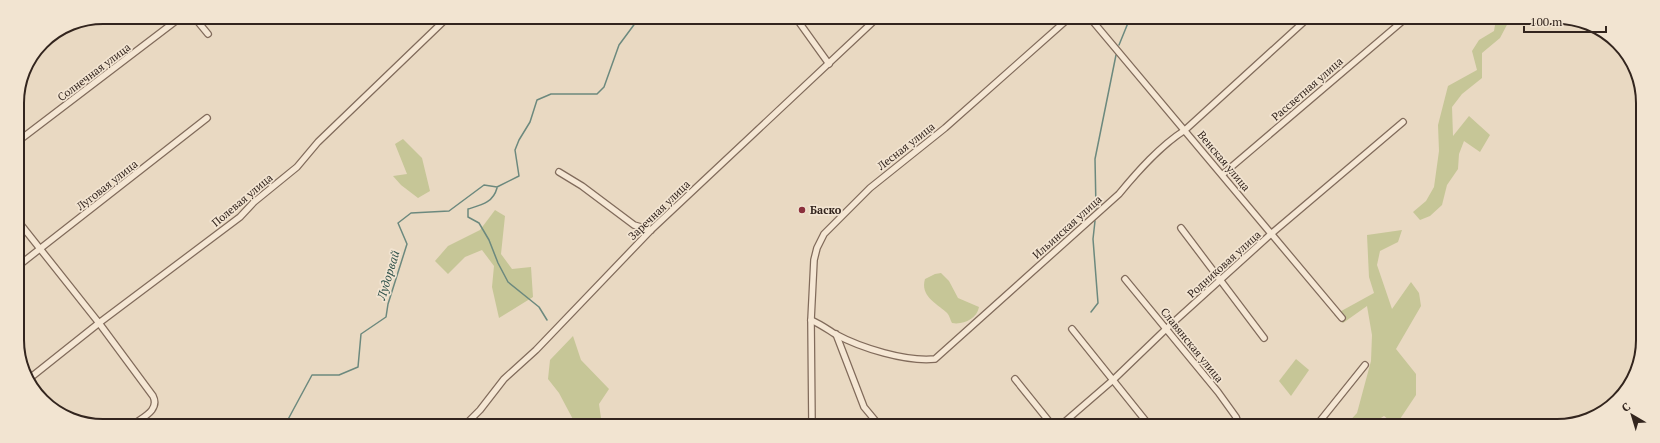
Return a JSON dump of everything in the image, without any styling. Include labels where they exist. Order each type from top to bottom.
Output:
[{"type":"street","name":"Солнечная улица","points":[[24,137],[172,24]]},
{"type":"street","points":[[200,24],[208,34]]},
{"type":"street","name":"Полевая улица","points":[[33,376],[99,323],[240,217],[254,202],[297,167],[318,142],[441,24]]},
{"type":"street","points":[[800,24],[829,64]]},
{"type":"street","name":"Заречная улица","points":[[471,419],[480,410],[504,379],[536,350],[652,230],[871,24]]},
{"type":"street","name":"Лесная улица","points":[[812,419],[811,320],[814,260],[817,248],[824,234],[870,188],[945,128],[1062,24]]},
{"type":"street","name":"Венская улица","points":[[1095,24],[1223,174],[1271,234],[1342,318]]},
{"type":"street","name":"Ильинская улица","points":[[811,320],[836,334],[870,348],[908,358],[920,360],[935,359],[1119,194],[1135,175],[1301,24]]},
{"type":"street","name":"Рассветная улица","points":[[1223,174],[1398,24]]},
{"type":"street","name":"Луговая улица","points":[[24,261],[207,118]]},
{"type":"street","name":"Родниковая улица","points":[[1068,419],[1113,380],[1166,329],[1271,234],[1403,122]]},
{"type":"street","points":[[559,172],[582,186],[634,226],[652,230]]},
{"type":"street","points":[[1180,228],[1264,338]]},
{"type":"street","points":[[24,229],[99,323],[153,396],[155,404],[152,410],[140,419]]},
{"type":"street","name":"Славянская улица","points":[[1125,279],[1218,392],[1237,419]]},
{"type":"street","points":[[1072,329],[1144,419]]},
{"type":"street","points":[[836,334],[864,407],[874,419]]},
{"type":"street","points":[[1322,419],[1365,365]]},
{"type":"street","points":[[1015,379],[1047,419]]},
{"type":"green space","points":[[1495,24],[1507,24],[1500,38],[1482,53],[1482,78],[1462,94],[1452,107],[1453,136],[1469,116],[1490,135],[1480,152],[1464,141],[1459,154],[1458,169],[1447,185],[1442,205],[1430,216],[1420,220],[1413,212],[1426,201],[1434,187],[1439,151],[1438,125],[1448,86],[1477,70],[1472,51],[1479,40],[1494,31]]},
{"type":"green space","points":[[403,139],[422,158],[430,191],[418,198],[401,185],[393,176],[407,174],[395,144]]},
{"type":"green space","points":[[495,210],[505,216],[501,254],[512,269],[531,267],[533,297],[499,318],[492,287],[494,266],[482,250],[465,257],[448,274],[435,261],[448,246],[480,230]]},
{"type":"green space","points":[[1402,230],[1398,242],[1380,251],[1377,265],[1392,309],[1411,282],[1419,293],[1421,306],[1396,349],[1416,374],[1416,395],[1400,419],[1388,419],[1384,416],[1379,419],[1351,419],[1357,413],[1371,361],[1372,335],[1367,306],[1343,323],[1334,315],[1374,293],[1369,277],[1367,235]]},
{"type":"green space","points":[[941,273],[949,281],[958,298],[979,307],[975,315],[969,320],[961,323],[952,323],[949,315],[927,295],[924,285],[925,279]]},
{"type":"green space","points":[[573,336],[581,360],[609,389],[599,404],[601,419],[573,419],[559,393],[548,379],[550,360]]},
{"type":"green space","points":[[1296,359],[1309,370],[1291,396],[1279,381]]},
{"type":"waterway","name":"Лудорвай","points":[[288,419],[312,375],[339,375],[358,367],[361,334],[386,317],[388,304],[407,244],[398,223],[411,213],[449,211],[484,185],[497,187],[519,176],[515,150],[530,122],[537,100],[551,94],[597,94],[604,87],[619,45],[635,24]]},
{"type":"waterway","points":[[1119,45],[1128,24]]},
{"type":"waterway","points":[[1096,209],[1095,159],[1116,55]]},
{"type":"waterway","points":[[497,188],[493,197],[486,203],[468,209],[468,217],[479,223],[489,240],[498,263],[508,282],[539,307],[547,320]]},
{"type":"waterway","points":[[1091,312],[1098,303],[1093,239],[1095,221]]},
{"type":"place","name":"Баско","points":[[802,210]]}]
